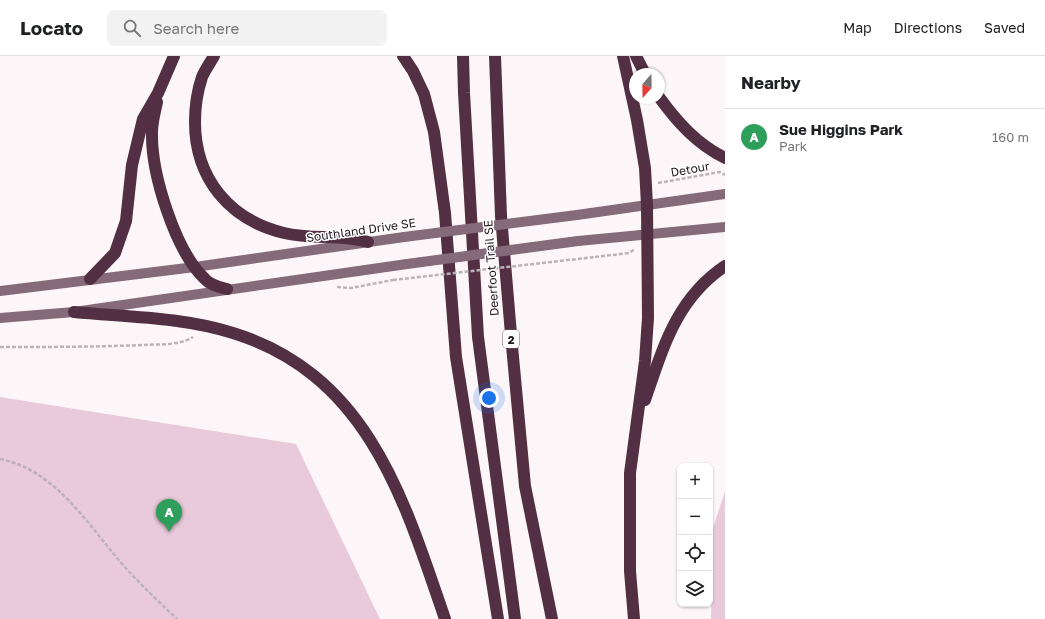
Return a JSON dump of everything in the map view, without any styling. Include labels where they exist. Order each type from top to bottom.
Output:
[{"type":"highway","points":[[90,279],[115,253],[126,221],[132,165],[143,119],[158,93],[174,56]]},
{"type":"highway","points":[[214,56],[202,77],[195,104],[195,134],[200,160],[222,198],[237,212],[263,227],[286,234],[314,237],[354,238],[368,242]]},
{"type":"highway","points":[[403,56],[424,94],[434,132],[445,213],[456,357],[498,619]]},
{"type":"highway","name":"Deerfoot Trail SE","points":[[463,56],[478,337],[515,619]]},
{"type":"highway","name":"Deerfoot Trail SE","points":[[495,56],[501,216],[524,470],[552,619]]},
{"type":"highway","points":[[623,56],[637,120],[645,168],[647,205],[648,318],[645,361],[630,473],[630,571],[634,619]]},
{"type":"highway","points":[[636,56],[642,68]]},
{"type":"highway","points":[[158,93],[152,132],[158,182],[168,215],[195,267],[205,280],[227,289]]},
{"type":"highway","points":[[664,104],[676,120],[693,137],[712,151],[725,158]]},
{"type":"highway","points":[[636,426],[667,336],[682,307],[698,289],[725,266]]},
{"type":"highway","points":[[74,312],[196,324],[233,333],[288,357],[315,375],[353,414],[373,442],[416,534],[445,619]]},
{"type":"main road","name":"Southland Drive SE","points":[[0,291],[195,267],[404,237],[725,194]]},
{"type":"main road","points":[[0,318],[74,312],[578,240],[725,227]]},
{"type":"path","name":"Detour","points":[[657,184],[720,172],[725,175]]},
{"type":"path","points":[[330,288],[351,288],[393,280],[629,253],[637,248]]},
{"type":"path","points":[[0,347],[162,344],[186,341],[194,336]]},
{"type":"path","points":[[0,460],[14,462],[47,482],[88,520],[123,564],[177,619]]},
{"type":"shaded area","points":[[0,397],[296,444],[380,619],[0,619]]},
{"type":"shaded area","points":[[725,491],[725,619],[711,619],[711,607],[713,607],[713,528]]},
{"type":"place","name":"Sue Higgins Park","points":[[169,532]]}]
